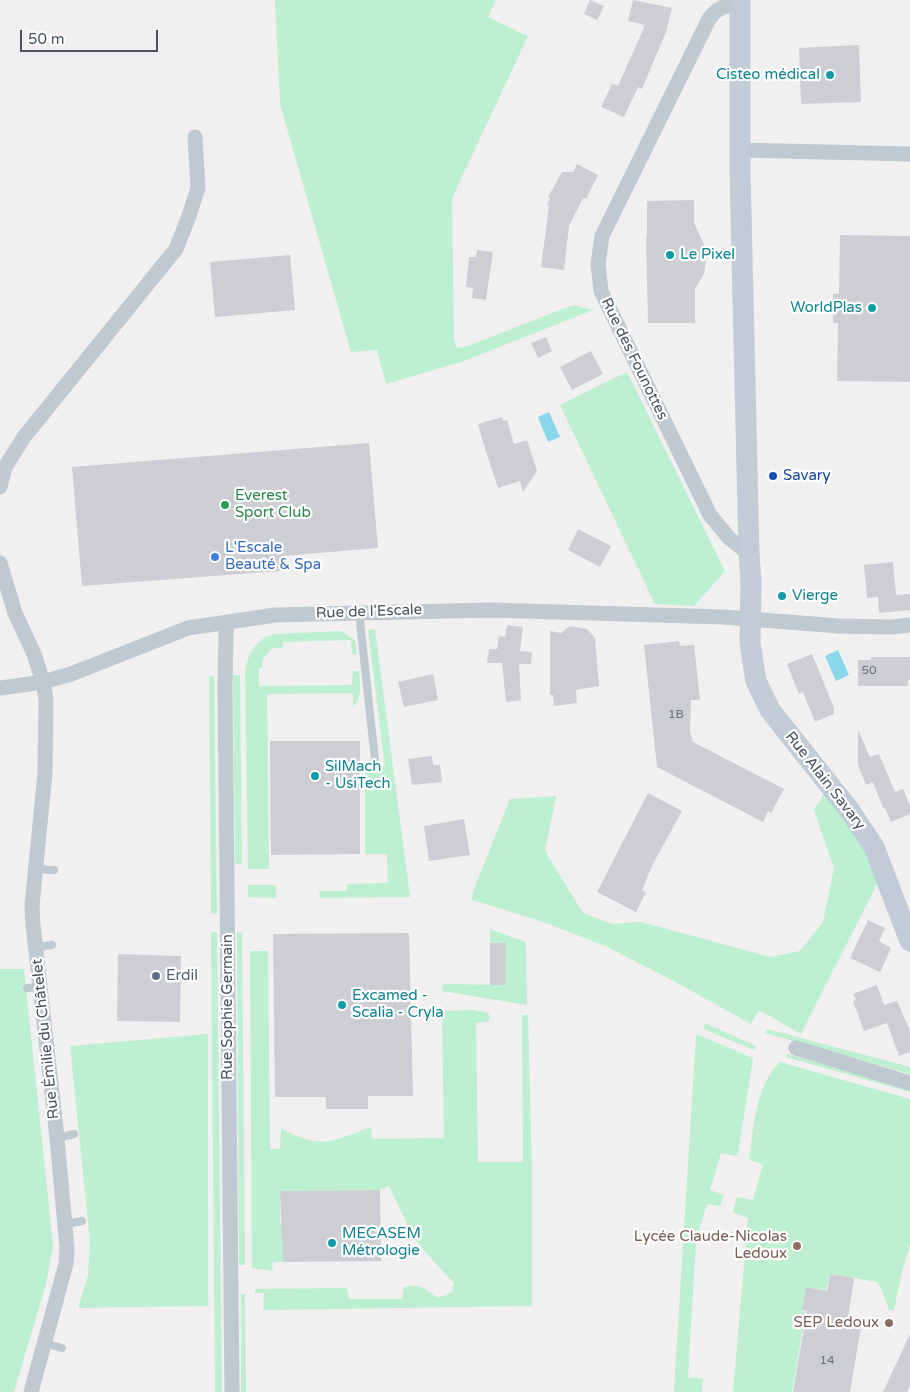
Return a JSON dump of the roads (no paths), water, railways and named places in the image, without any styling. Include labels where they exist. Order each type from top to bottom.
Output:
[{"type":"street","name":"Rue des Founottes","points":[[749,554],[728,538],[710,515],[601,291],[598,264],[602,236],[709,18],[723,6],[740,2],[740,150],[751,581],[749,620]]},
{"type":"street","points":[[0,487],[5,467],[24,437],[176,249],[198,188],[195,137]]},
{"type":"street","points":[[740,150],[910,154]]},
{"type":"street","name":"Rue Émilie du Châtelet","points":[[0,563],[15,613],[34,654],[46,699],[46,750],[32,905],[33,988],[57,1138],[67,1248],[66,1264],[31,1392]]},
{"type":"street","name":"Rue de l'Escale","points":[[0,688],[43,682],[71,674],[188,628],[275,615],[491,610],[749,620]]},
{"type":"street","points":[[749,620],[839,626],[892,627],[910,625]]},
{"type":"street","name":"Rue Alain Savary","points":[[749,620],[750,643],[756,681],[762,696],[770,710],[850,811],[874,847],[910,941]]},
{"type":"street","name":"Rue Sophie Germain","points":[[228,622],[225,686],[232,1392]]},
{"type":"street","points":[[796,1048],[910,1083]]},
{"type":"lane","points":[[359,612],[375,760]]},
{"type":"lane","points":[[36,869],[54,870]]},
{"type":"lane","points":[[32,937],[52,945]]},
{"type":"lane","points":[[57,1138],[74,1134]]},
{"type":"lane","points":[[65,1224],[82,1221]]},
{"type":"lane","points":[[44,1343],[62,1348]]},
{"type":"water","points":[[549,412],[560,437],[548,442],[538,417]]},
{"type":"water","points":[[838,650],[849,675],[836,681],[825,656]]},
{"type":"place","name":"Cisteo médical","points":[[830,75]]},
{"type":"place","name":"Le Pixel","points":[[670,255]]},
{"type":"place","name":"WorldPlas","points":[[872,308]]},
{"type":"place","name":"Savary","points":[[773,476]]},
{"type":"place","name":"Everest Sport Club","points":[[225,505]]},
{"type":"place","name":"L'Escale Beauté & Spa","points":[[215,557]]},
{"type":"place","name":"Vierge","points":[[782,596]]},
{"type":"place","name":"SilMach - UsiTech","points":[[315,776]]},
{"type":"place","name":"Erdil","points":[[156,976]]},
{"type":"place","name":"Excamed - Scalia - Cryla","points":[[342,1005]]},
{"type":"place","name":"MECASEM Métrologie","points":[[332,1243]]},
{"type":"place","name":"Lycée Claude-Nicolas Ledoux","points":[[797,1246]]},
{"type":"place","name":"SEP Ledoux","points":[[889,1323]]}]
